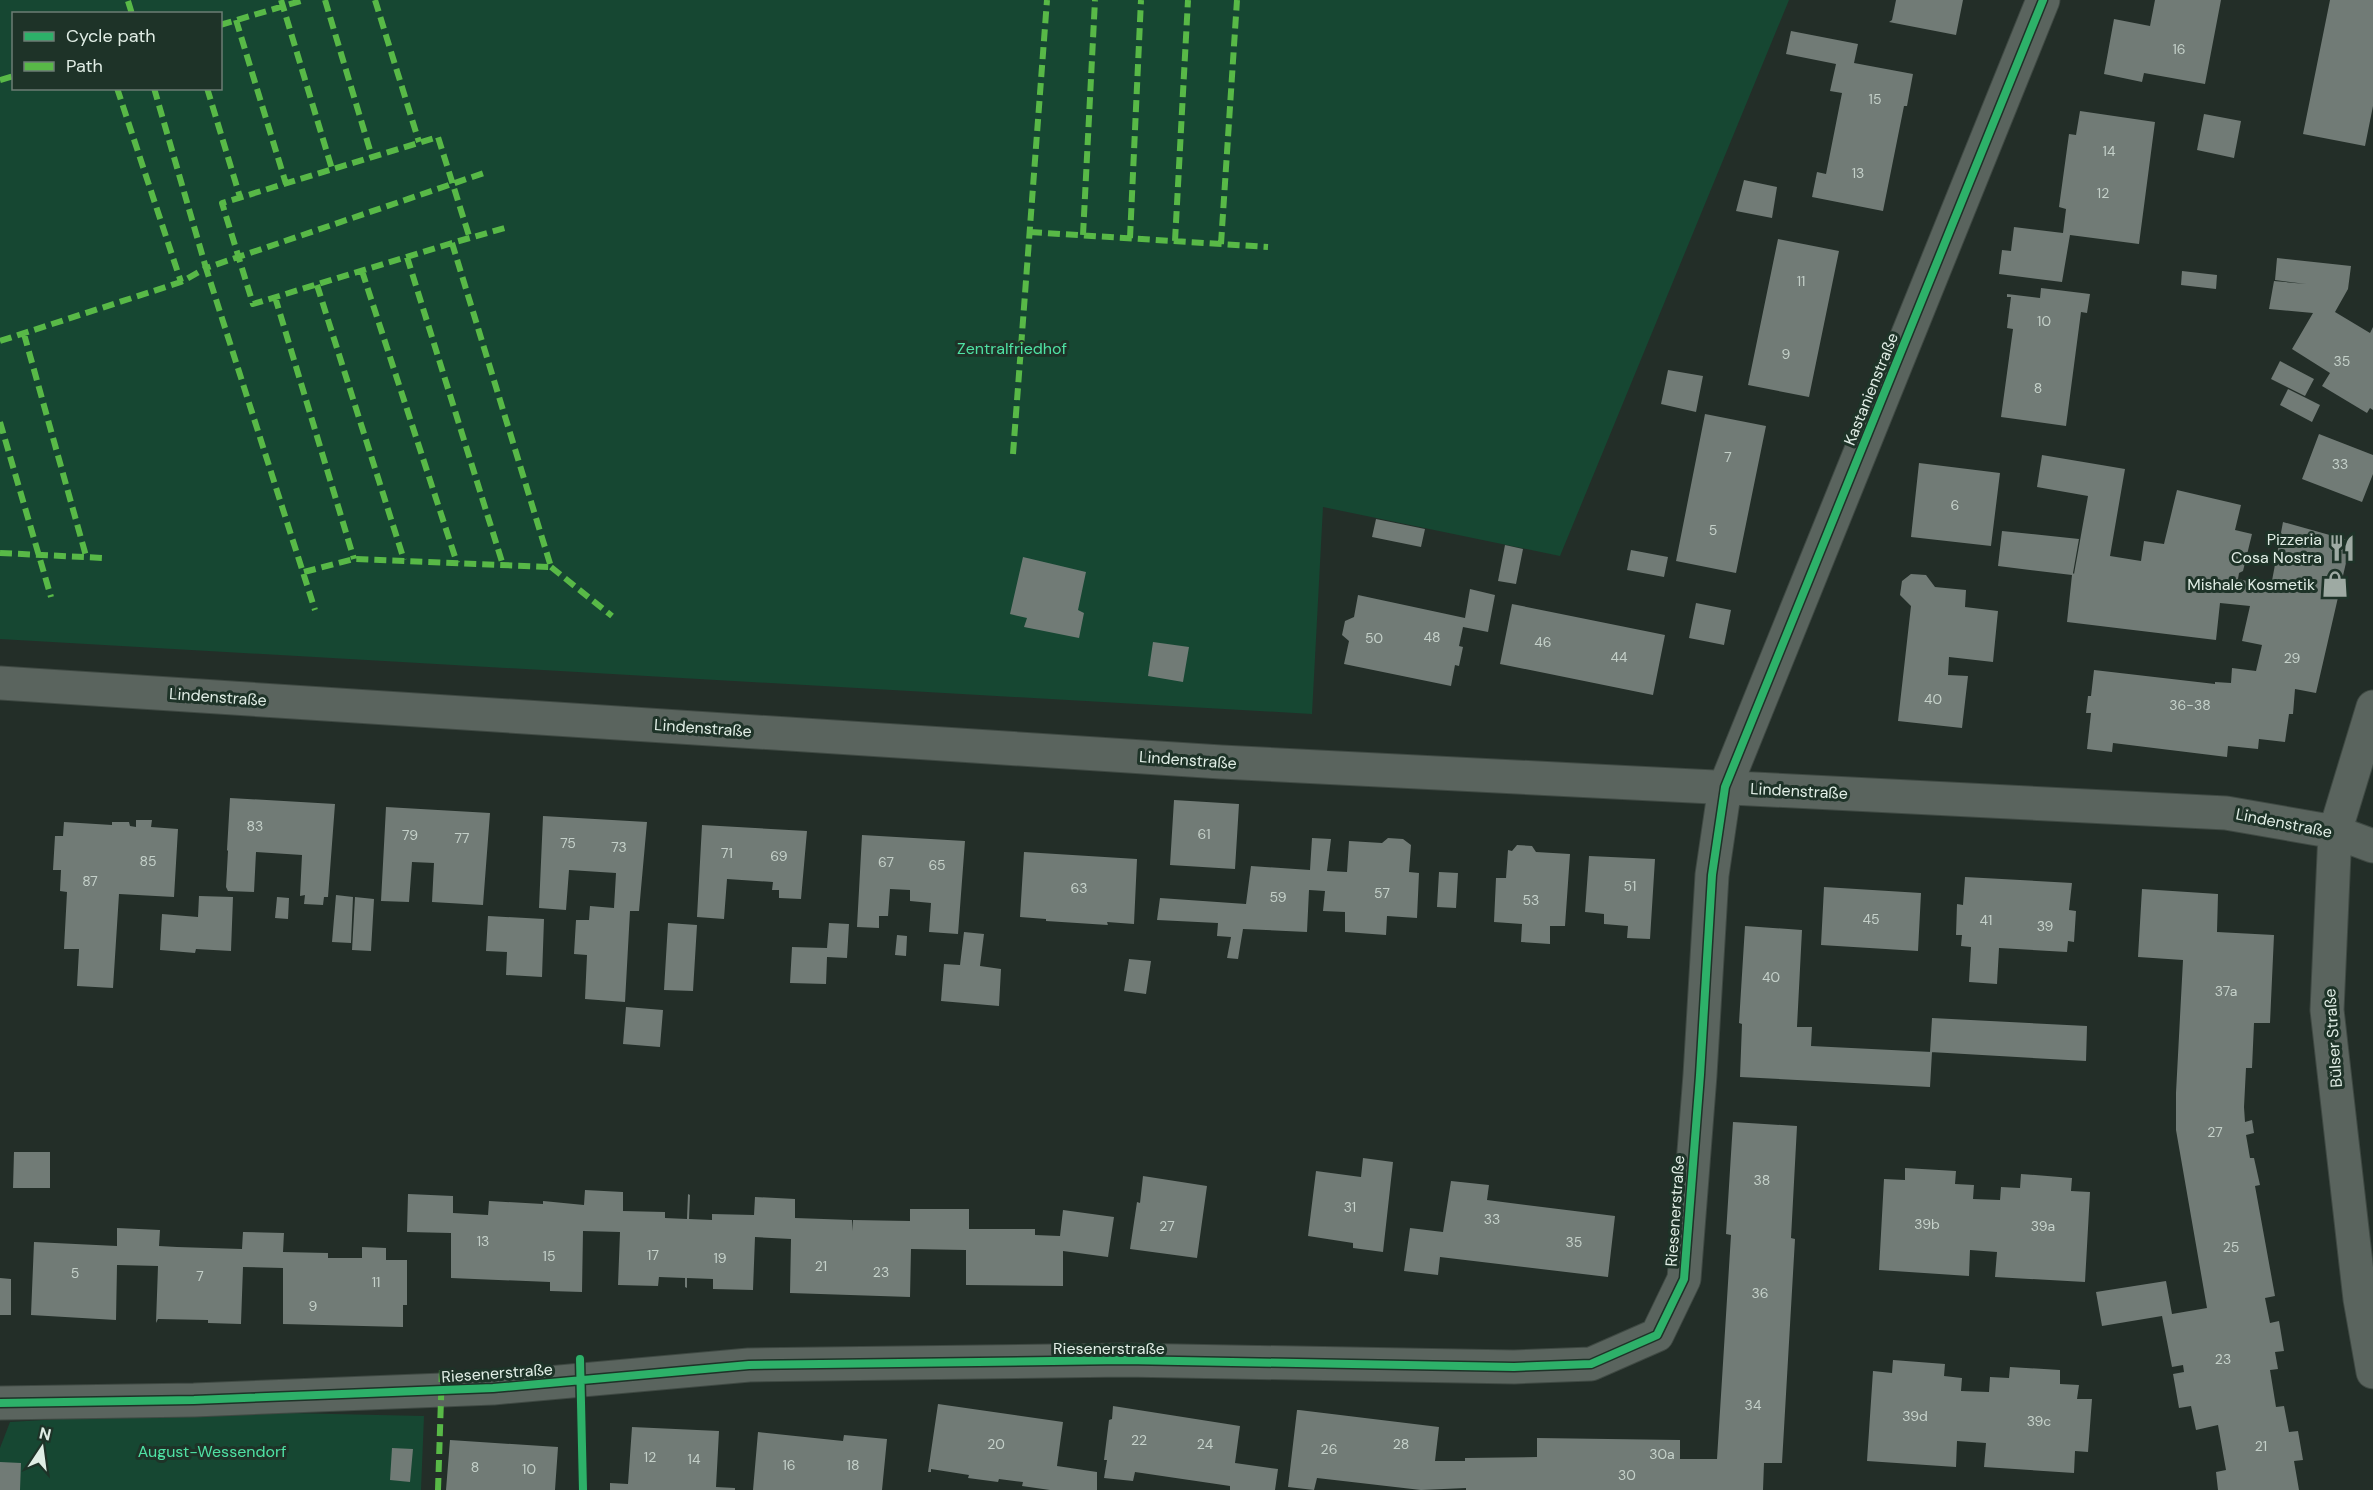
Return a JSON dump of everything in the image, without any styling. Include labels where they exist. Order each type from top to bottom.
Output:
[{"type":"street","name":"Kastanienstraße","points":[[1725,787],[2043,0]]},
{"type":"street","name":"Lindenstraße","points":[[0,683],[1221,762],[2226,813],[2335,832],[2373,846]]},
{"type":"street","name":"Bülser Straße","points":[[2373,707],[2335,832],[2328,1010],[2360,1299],[2373,1372]]},
{"type":"street","name":"Riesenerstraße","points":[[0,1403],[194,1400],[493,1388],[749,1365],[1125,1360],[1514,1367],[1590,1364],[1657,1335],[1684,1278],[1700,1075],[1712,875],[1725,787]]},
{"type":"green space","name":"Zentralfriedhof","points":[[0,0],[1789,0],[1560,556],[1323,507],[1312,714],[0,639]]},
{"type":"green space","name":"August-Wessendorf","points":[[194,1411],[424,1416],[421,1490],[0,1490],[0,1448],[10,1422]]},
{"type":"building","points":[[1896,0],[1963,0],[1956,35],[1889,22],[1892,20]]},
{"type":"building","points":[[2155,0],[2221,0],[2205,84],[2144,73],[2142,82],[2104,74],[2114,19],[2150,26]]},
{"type":"building","points":[[2330,0],[2373,0],[2373,106],[2365,146],[2303,134]]},
{"type":"building","points":[[1791,31],[1858,44],[1854,63],[1913,74],[1907,106],[1904,106],[1883,211],[1812,197],[1817,172],[1826,174],[1842,93],[1830,91],[1836,64],[1786,54]]},
{"type":"building","points":[[2080,111],[2155,122],[2139,244],[2070,235],[2062,282],[1999,274],[2002,250],[2011,251],[2014,227],[2063,233],[2066,209],[2059,207],[2069,134],[2076,135]]},
{"type":"building","points":[[2204,114],[2241,121],[2234,158],[2197,150]]},
{"type":"building","points":[[1744,180],[1777,187],[1772,218],[1736,211]]},
{"type":"building","points":[[1778,239],[1839,251],[1809,397],[1748,385]]},
{"type":"building","points":[[2277,258],[2351,266],[2348,289],[2335,312],[2370,333],[2373,327],[2373,410],[2370,408],[2367,413],[2322,386],[2330,373],[2292,349],[2313,313],[2269,309],[2274,281],[2306,284],[2275,280]]},
{"type":"building","points":[[2182,271],[2217,275],[2216,289],[2181,285]]},
{"type":"building","points":[[2041,288],[2090,294],[2087,313],[2081,312],[2066,426],[2001,417],[2013,329],[2007,328],[2011,297],[2007,297],[2007,294],[2040,298]]},
{"type":"building","points":[[2280,361],[2314,379],[2305,396],[2271,379]]},
{"type":"building","points":[[1668,370],[1703,376],[1696,412],[1661,404]]},
{"type":"building","points":[[2288,389],[2320,405],[2312,422],[2280,405]]},
{"type":"building","points":[[1705,414],[1766,426],[1736,573],[1676,561]]},
{"type":"building","points":[[2319,434],[2373,455],[2373,474],[2362,502],[2302,479]]},
{"type":"building","points":[[2042,455],[2125,469],[2110,556],[2141,561],[2144,541],[2164,544],[2177,490],[2241,505],[2235,530],[2252,534],[2243,571],[2239,573],[2238,579],[2271,586],[2283,522],[2351,541],[2316,693],[2295,689],[2293,714],[2289,714],[2285,742],[2259,739],[2258,749],[2228,746],[2227,757],[2113,743],[2112,752],[2087,749],[2091,713],[2086,713],[2088,696],[2091,696],[2094,670],[2215,684],[2215,682],[2231,683],[2232,668],[2256,671],[2262,645],[2242,641],[2250,606],[2220,603],[2216,640],[2067,622],[2072,575],[1998,566],[2002,531],[2079,539],[2074,574],[2088,496],[2037,487]]},
{"type":"building","points":[[1919,463],[2000,473],[1991,546],[1911,537]]},
{"type":"building","points":[[1376,519],[1425,529],[1421,547],[1372,537]]},
{"type":"building","points":[[1505,545],[1523,549],[1516,584],[1498,581]]},
{"type":"building","points":[[1631,550],[1668,557],[1664,577],[1627,570]]},
{"type":"building","points":[[1023,557],[1086,572],[1078,610],[1084,613],[1079,638],[1024,627],[1027,618],[1010,614]]},
{"type":"building","points":[[1911,574],[1926,575],[1935,587],[1966,590],[1965,607],[1998,611],[1993,662],[1949,657],[1948,675],[1968,676],[1962,728],[1898,721],[1911,606],[1900,595],[1902,581]]},
{"type":"building","points":[[1470,589],[1495,595],[1488,632],[1463,627],[1459,646],[1463,647],[1459,666],[1455,665],[1451,686],[1344,664],[1349,641],[1342,635],[1345,621],[1354,617],[1358,595],[1465,618]]},
{"type":"building","points":[[1696,603],[1731,610],[1724,645],[1689,638]]},
{"type":"building","points":[[1512,604],[1665,635],[1653,695],[1500,664]]},
{"type":"building","points":[[1153,642],[1189,647],[1183,682],[1148,676]]},
{"type":"building","points":[[230,798],[335,804],[328,897],[324,897],[323,905],[304,904],[305,895],[300,896],[302,855],[256,852],[254,892],[228,891],[226,887]]},
{"type":"building","points":[[1174,800],[1239,804],[1235,869],[1170,865]]},
{"type":"building","points":[[386,807],[490,813],[483,905],[432,902],[434,863],[412,862],[409,902],[381,901]]},
{"type":"building","points":[[543,816],[647,822],[639,911],[630,911],[625,1002],[585,999],[587,955],[574,954],[576,920],[589,920],[590,906],[614,908],[616,873],[569,870],[566,910],[539,908]]},
{"type":"building","points":[[136,820],[152,820],[151,827],[178,829],[174,897],[119,894],[113,988],[77,986],[79,949],[64,949],[67,892],[60,891],[61,870],[53,870],[55,836],[63,836],[64,822],[112,825],[112,822],[129,822],[130,826],[136,827]]},
{"type":"building","points":[[702,825],[807,831],[801,899],[779,898],[779,890],[772,890],[773,882],[727,879],[724,919],[697,917]]},
{"type":"building","points":[[862,835],[965,841],[958,934],[929,932],[931,903],[910,901],[910,890],[890,889],[888,916],[879,916],[879,928],[857,927]]},
{"type":"building","points":[[1312,838],[1331,839],[1327,871],[1347,872],[1349,841],[1382,843],[1388,838],[1403,839],[1411,845],[1409,872],[1419,873],[1417,918],[1387,916],[1386,935],[1345,932],[1345,912],[1323,911],[1325,891],[1309,890],[1307,932],[1243,929],[1238,959],[1227,958],[1231,937],[1217,936],[1218,923],[1157,920],[1160,898],[1246,904],[1251,866],[1310,870]]},
{"type":"building","points":[[1517,845],[1532,846],[1536,852],[1570,854],[1565,926],[1550,926],[1550,944],[1521,942],[1522,924],[1494,922],[1496,878],[1506,878],[1508,850],[1512,851]]},
{"type":"building","points":[[1024,852],[1137,859],[1134,924],[1107,922],[1108,925],[1020,917]]},
{"type":"building","points":[[1589,856],[1655,859],[1650,939],[1627,938],[1628,926],[1604,924],[1604,914],[1585,912]]},
{"type":"building","points":[[1439,872],[1458,873],[1456,908],[1437,907]]},
{"type":"building","points":[[1965,877],[2072,883],[2069,910],[2076,911],[2074,942],[2068,941],[2067,952],[1999,948],[1997,984],[1969,982],[1971,947],[1961,946],[1962,935],[1956,935],[1957,904],[1963,905]]},
{"type":"building","points":[[1824,887],[1921,893],[1918,951],[1821,945]]},
{"type":"building","points":[[2142,889],[2218,894],[2217,932],[2274,935],[2270,1023],[2254,1023],[2252,1068],[2246,1068],[2244,1107],[2245,1122],[2252,1120],[2254,1133],[2246,1135],[2250,1158],[2254,1158],[2260,1185],[2255,1186],[2275,1296],[2265,1298],[2270,1323],[2279,1321],[2284,1351],[2275,1352],[2278,1369],[2270,1370],[2276,1407],[2284,1406],[2289,1432],[2298,1431],[2303,1460],[2294,1461],[2299,1490],[2218,1490],[2216,1472],[2226,1470],[2218,1425],[2196,1430],[2191,1406],[2179,1408],[2173,1374],[2184,1372],[2183,1365],[2172,1367],[2162,1316],[2102,1326],[2096,1292],[2166,1281],[2172,1314],[2207,1308],[2176,1130],[2183,960],[2138,957]]},
{"type":"building","points":[[336,895],[353,897],[351,943],[332,942]]},
{"type":"building","points":[[199,896],[233,897],[231,951],[196,949],[195,953],[160,950],[162,914],[198,917]]},
{"type":"building","points":[[277,897],[289,898],[288,919],[275,918]]},
{"type":"building","points":[[355,897],[374,899],[371,951],[352,950]]},
{"type":"building","points":[[488,916],[544,919],[542,977],[506,975],[507,952],[486,951]]},
{"type":"building","points":[[668,923],[697,925],[693,991],[664,990]]},
{"type":"building","points":[[829,923],[849,924],[847,958],[827,957],[826,984],[790,983],[792,947],[827,948]]},
{"type":"building","points":[[1745,926],[1802,930],[1797,1027],[1812,1027],[1811,1046],[1932,1052],[1930,1087],[1740,1077],[1742,1024],[1739,1023]]},
{"type":"building","points":[[964,932],[984,934],[980,966],[1001,969],[999,1006],[941,1001],[944,964],[960,965]]},
{"type":"building","points":[[897,935],[907,936],[906,956],[895,955]]},
{"type":"building","points":[[1129,959],[1151,961],[1146,994],[1124,991]]},
{"type":"building","points":[[626,1007],[663,1010],[660,1047],[623,1044]]},
{"type":"building","points":[[1932,1018],[2087,1026],[2086,1061],[1930,1052]]},
{"type":"building","points":[[1733,1122],[1797,1126],[1791,1238],[1795,1239],[1782,1463],[1764,1463],[1763,1490],[1466,1490],[1466,1488],[1421,1490],[1317,1478],[1314,1490],[1288,1487],[1297,1410],[1439,1427],[1435,1461],[1465,1461],[1465,1458],[1537,1457],[1537,1438],[1680,1440],[1680,1459],[1717,1459],[1731,1235],[1726,1234]]},
{"type":"building","points":[[14,1152],[50,1152],[50,1188],[13,1188]]},
{"type":"building","points":[[1363,1158],[1393,1162],[1383,1252],[1353,1248],[1353,1243],[1308,1236],[1316,1171],[1361,1177]]},
{"type":"building","points":[[1905,1168],[1956,1171],[1955,1184],[1974,1185],[1973,1199],[2000,1200],[2001,1187],[2020,1188],[2021,1174],[2072,1178],[2071,1191],[2090,1192],[2085,1282],[1995,1277],[1997,1252],[1970,1250],[1969,1276],[1879,1270],[1884,1179],[1905,1180]]},
{"type":"building","points":[[1143,1176],[1207,1186],[1197,1258],[1130,1249]]},
{"type":"building","points":[[1451,1181],[1489,1185],[1487,1200],[1615,1216],[1608,1277],[1440,1257],[1438,1275],[1404,1271],[1410,1228],[1443,1232]]},
{"type":"building","points":[[585,1190],[623,1192],[623,1211],[665,1212],[665,1218],[687,1219],[688,1194],[690,1195],[689,1219],[712,1220],[712,1214],[754,1215],[755,1197],[795,1199],[795,1218],[852,1220],[852,1231],[853,1220],[910,1221],[910,1209],[969,1209],[969,1229],[1035,1229],[1035,1235],[1060,1236],[1063,1210],[1114,1217],[1108,1257],[1063,1251],[1063,1286],[966,1285],[966,1250],[911,1249],[910,1297],[790,1293],[791,1239],[755,1237],[753,1290],[713,1289],[713,1279],[687,1278],[687,1288],[685,1278],[659,1277],[658,1286],[618,1285],[620,1232],[583,1231],[582,1292],[550,1291],[550,1282],[451,1278],[451,1233],[407,1232],[408,1194],[453,1196],[453,1213],[488,1215],[489,1201],[543,1204],[543,1201],[584,1205]]},
{"type":"building","points":[[117,1228],[160,1230],[159,1246],[242,1249],[243,1232],[284,1233],[283,1252],[328,1253],[328,1258],[362,1258],[362,1247],[386,1248],[386,1260],[407,1260],[407,1305],[403,1305],[403,1327],[283,1324],[283,1268],[243,1267],[241,1324],[208,1323],[208,1320],[158,1319],[156,1323],[158,1266],[117,1265],[116,1320],[31,1315],[34,1242],[117,1246]]},
{"type":"building","points":[[0,1278],[11,1279],[11,1315],[0,1315]]},
{"type":"building","points":[[1893,1360],[1945,1364],[1944,1376],[1962,1378],[1961,1391],[1989,1392],[1990,1377],[2009,1378],[2010,1367],[2060,1370],[2060,1384],[2079,1385],[2077,1399],[2092,1399],[2088,1452],[2075,1451],[2074,1473],[1984,1467],[1986,1443],[1957,1441],[1956,1467],[1867,1461],[1873,1371],[1892,1373]]},
{"type":"building","points":[[938,1404],[1063,1422],[1057,1466],[1097,1472],[1097,1490],[1050,1490],[1022,1486],[1023,1482],[999,1479],[998,1482],[968,1478],[969,1475],[931,1469],[931,1472],[928,1472]]},
{"type":"building","points":[[1113,1406],[1240,1426],[1235,1463],[1278,1469],[1275,1490],[1230,1490],[1230,1486],[1135,1472],[1133,1481],[1104,1478],[1109,1420],[1112,1419]]},
{"type":"building","points":[[632,1427],[719,1431],[716,1487],[735,1488],[735,1490],[610,1490],[610,1483],[628,1484]]},
{"type":"building","points":[[758,1432],[843,1441],[844,1435],[887,1439],[882,1490],[753,1490]]},
{"type":"building","points":[[450,1440],[558,1447],[555,1490],[446,1490]]},
{"type":"building","points":[[392,1448],[413,1449],[410,1482],[390,1480]]},
{"type":"building","points":[[0,1462],[21,1463],[20,1490],[0,1490]]},
{"type":"marked path","points":[[281,0],[332,169]]},
{"type":"marked path","points":[[222,24],[304,0]]},
{"type":"marked path","points":[[325,0],[372,157]]},
{"type":"marked path","points":[[375,0],[419,142]]},
{"type":"marked path","points":[[1013,454],[1047,0]]},
{"type":"marked path","points":[[1083,235],[1095,0]]},
{"type":"marked path","points":[[1130,238],[1141,0]]},
{"type":"marked path","points":[[1175,241],[1188,0]]},
{"type":"marked path","points":[[1221,244],[1237,0]]},
{"type":"marked path","points":[[128,1],[131,12]]},
{"type":"marked path","points":[[236,20],[286,184]]},
{"type":"marked path","points":[[0,80],[12,77]]},
{"type":"marked path","points":[[118,90],[181,282]]},
{"type":"marked path","points":[[155,90],[206,268],[487,172]]},
{"type":"marked path","points":[[208,90],[240,197]]},
{"type":"marked path","points":[[452,243],[253,304],[222,203],[438,137],[470,239]]},
{"type":"marked path","points":[[304,572],[354,559],[551,567],[452,243],[505,228]]},
{"type":"marked path","points":[[1030,232],[1268,247]]},
{"type":"marked path","points":[[407,257],[503,565]]},
{"type":"marked path","points":[[0,341],[181,282],[206,268],[315,610]]},
{"type":"marked path","points":[[362,271],[457,563]]},
{"type":"marked path","points":[[317,285],[404,560]]},
{"type":"marked path","points":[[275,297],[354,559]]},
{"type":"marked path","points":[[24,334],[86,556]]},
{"type":"marked path","points":[[0,422],[51,597]]},
{"type":"marked path","points":[[0,553],[104,558]]},
{"type":"marked path","points":[[551,567],[612,616]]},
{"type":"marked path","points":[[438,1490],[442,1369]]},
{"type":"cycle path","points":[[0,1403],[194,1400],[493,1388],[749,1365],[1125,1360],[1514,1367],[1591,1364],[1657,1335],[1684,1279],[1700,1075],[1712,875],[1725,787],[2043,0]]},
{"type":"cycle path","points":[[580,1359],[583,1490]]},
{"type":"place","name":"Pizzeria Cosa Nostra","points":[[2342,548]]},
{"type":"place","name":"Mishale Kosmetik","points":[[2335,584]]}]
